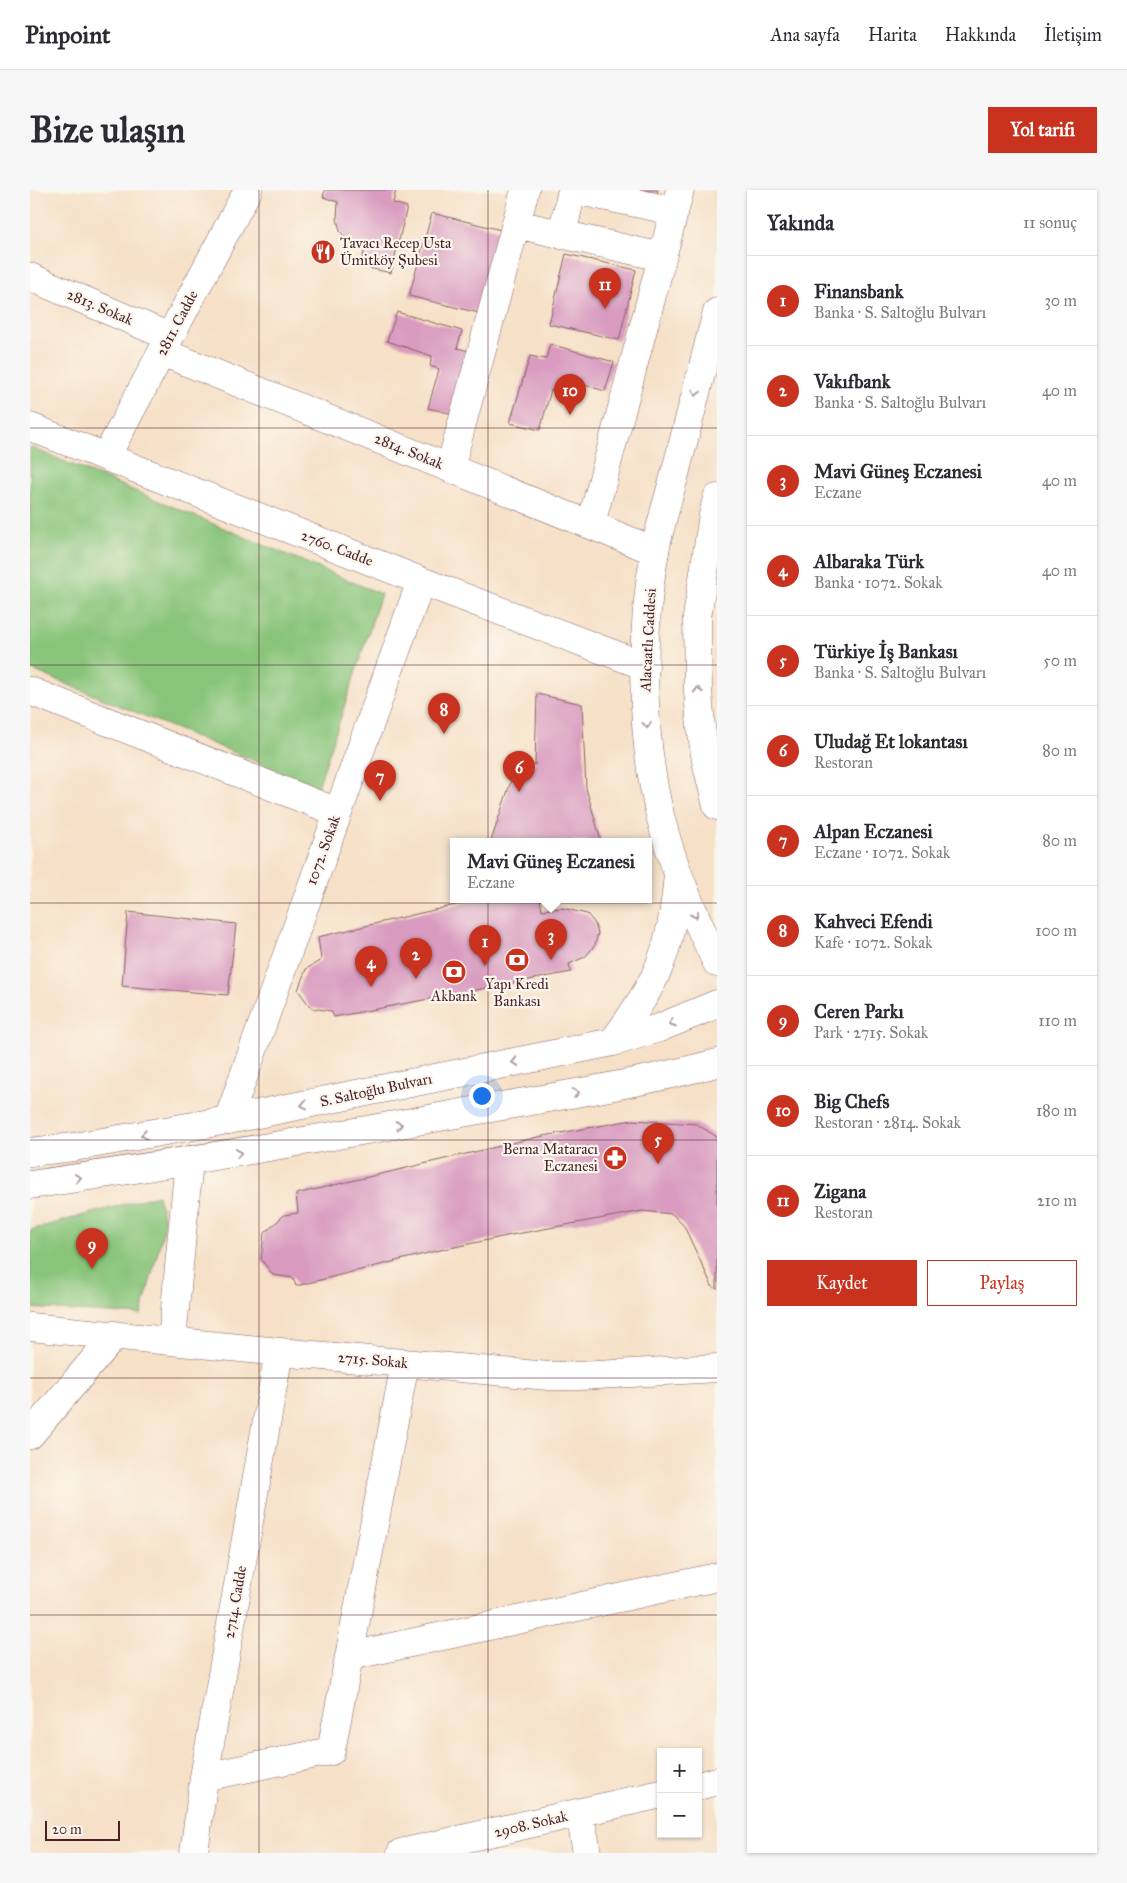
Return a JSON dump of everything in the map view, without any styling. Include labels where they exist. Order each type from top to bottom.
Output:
[{"type":"street","name":"2811. Cadde","points":[[106,457],[248,190]]},
{"type":"street","points":[[450,468],[526,190]]},
{"type":"street","points":[[562,235],[573,190],[677,200],[591,524]]},
{"type":"street","points":[[516,224],[662,257]]},
{"type":"street","name":"2813. Sokak","points":[[30,278],[166,344]]},
{"type":"street","name":"Alacaatlı Caddesi","points":[[717,312],[655,550],[648,600],[645,666],[645,712],[650,761],[660,816],[678,873],[701,931],[717,963]]},
{"type":"street","name":"2814. Sokak","points":[[166,344],[450,468],[655,550]]},
{"type":"street","name":"2760. Cadde","points":[[30,427],[421,581],[645,666]]},
{"type":"street","points":[[717,498],[697,617],[698,691],[701,727],[706,761],[717,806]]},
{"type":"street","name":"1072. Sokak","points":[[228,1120],[421,581]]},
{"type":"street","points":[[30,691],[337,812]]},
{"type":"street","points":[[613,1042],[647,991],[663,956],[673,916],[678,873]]},
{"type":"street","name":"S. Saltoğlu Bulvarı","points":[[30,1152],[74,1147],[228,1120],[613,1042],[659,1028],[717,1004]]},
{"type":"street","points":[[30,1185],[297,1143],[676,1074],[717,1064]]},
{"type":"street","points":[[172,1341],[189,1160]]},
{"type":"street","name":"2715. Sokak","points":[[30,1327],[279,1352],[564,1377],[717,1368]]},
{"type":"street","points":[[30,1435],[115,1335]]},
{"type":"street","name":"2714. Cadde","points":[[194,1853],[204,1778],[279,1352]]},
{"type":"street","points":[[204,1778],[331,1751],[405,1363]]},
{"type":"street","points":[[350,1656],[717,1577]]},
{"type":"street","points":[[702,1785],[717,1781]]},
{"type":"street","name":"2908. Sokak","points":[[402,1853],[657,1795]]},
{"type":"street","points":[[580,1813],[587,1853]]},
{"type":"green space","points":[[30,447],[381,594],[318,787],[30,669]]},
{"type":"green space","points":[[158,1195],[165,1225],[141,1315],[30,1308],[30,1230]]},
{"type":"building","points":[[325,190],[396,190],[393,203],[407,207],[391,273],[360,266],[365,249],[346,239],[340,231],[337,219],[338,202],[323,197]]},
{"type":"building","points":[[632,190],[658,190],[656,197]]},
{"type":"building","points":[[432,213],[501,230],[479,313],[409,296]]},
{"type":"building","points":[[566,254],[636,270],[619,340],[549,324]]},
{"type":"building","points":[[397,312],[462,331],[457,348],[473,352],[457,415],[428,408],[439,369],[430,366],[432,356],[387,341]]},
{"type":"building","points":[[550,344],[614,362],[605,391],[567,380],[563,393],[551,390],[540,430],[510,423],[530,356],[546,359]]},
{"type":"building","points":[[537,694],[582,704],[586,788],[600,838],[492,838],[518,760],[535,765]]},
{"type":"building","points":[[464,903],[541,903],[542,910],[562,908],[587,914],[594,922],[598,933],[595,945],[585,957],[569,964],[571,972],[334,1017],[331,1011],[311,1008],[298,990],[306,969],[321,960],[318,937]]},
{"type":"building","points":[[128,912],[236,924],[228,995],[122,986]]},
{"type":"building","points":[[632,1120],[697,1124],[717,1137],[717,1289],[712,1286],[684,1226],[672,1214],[642,1211],[436,1251],[296,1286],[293,1278],[273,1275],[261,1259],[264,1234],[284,1215],[298,1213],[296,1194],[538,1137]]},
{"type":"place","name":"Tavacı Recep Usta Ümitköy Şubesi","points":[[323,252]]},
{"type":"place","name":"Zigana","points":[[605,309]]},
{"type":"place","name":"Big Chefs","points":[[570,415]]},
{"type":"place","name":"Kahveci Efendi","points":[[444,734]]},
{"type":"place","name":"Uludağ Et lokantası","points":[[519,792]]},
{"type":"place","name":"Alpan Eczanesi","points":[[380,801]]},
{"type":"place","name":"Yapı Kredi Bankası","points":[[517,960]]},
{"type":"place","name":"Mavi Güneş Eczanesi","points":[[551,960]]},
{"type":"place","name":"Finansbank","points":[[485,966]]},
{"type":"place","name":"Akbank","points":[[454,972]]},
{"type":"place","name":"Vakıfbank","points":[[416,979]]},
{"type":"place","name":"Albaraka Türk","points":[[371,987]]},
{"type":"place","name":"Berna Mataracı Eczanesi","points":[[615,1158]]},
{"type":"place","name":"Türkiye İş Bankası","points":[[658,1164]]},
{"type":"place","name":"Ceren Parkı","points":[[92,1269]]}]
